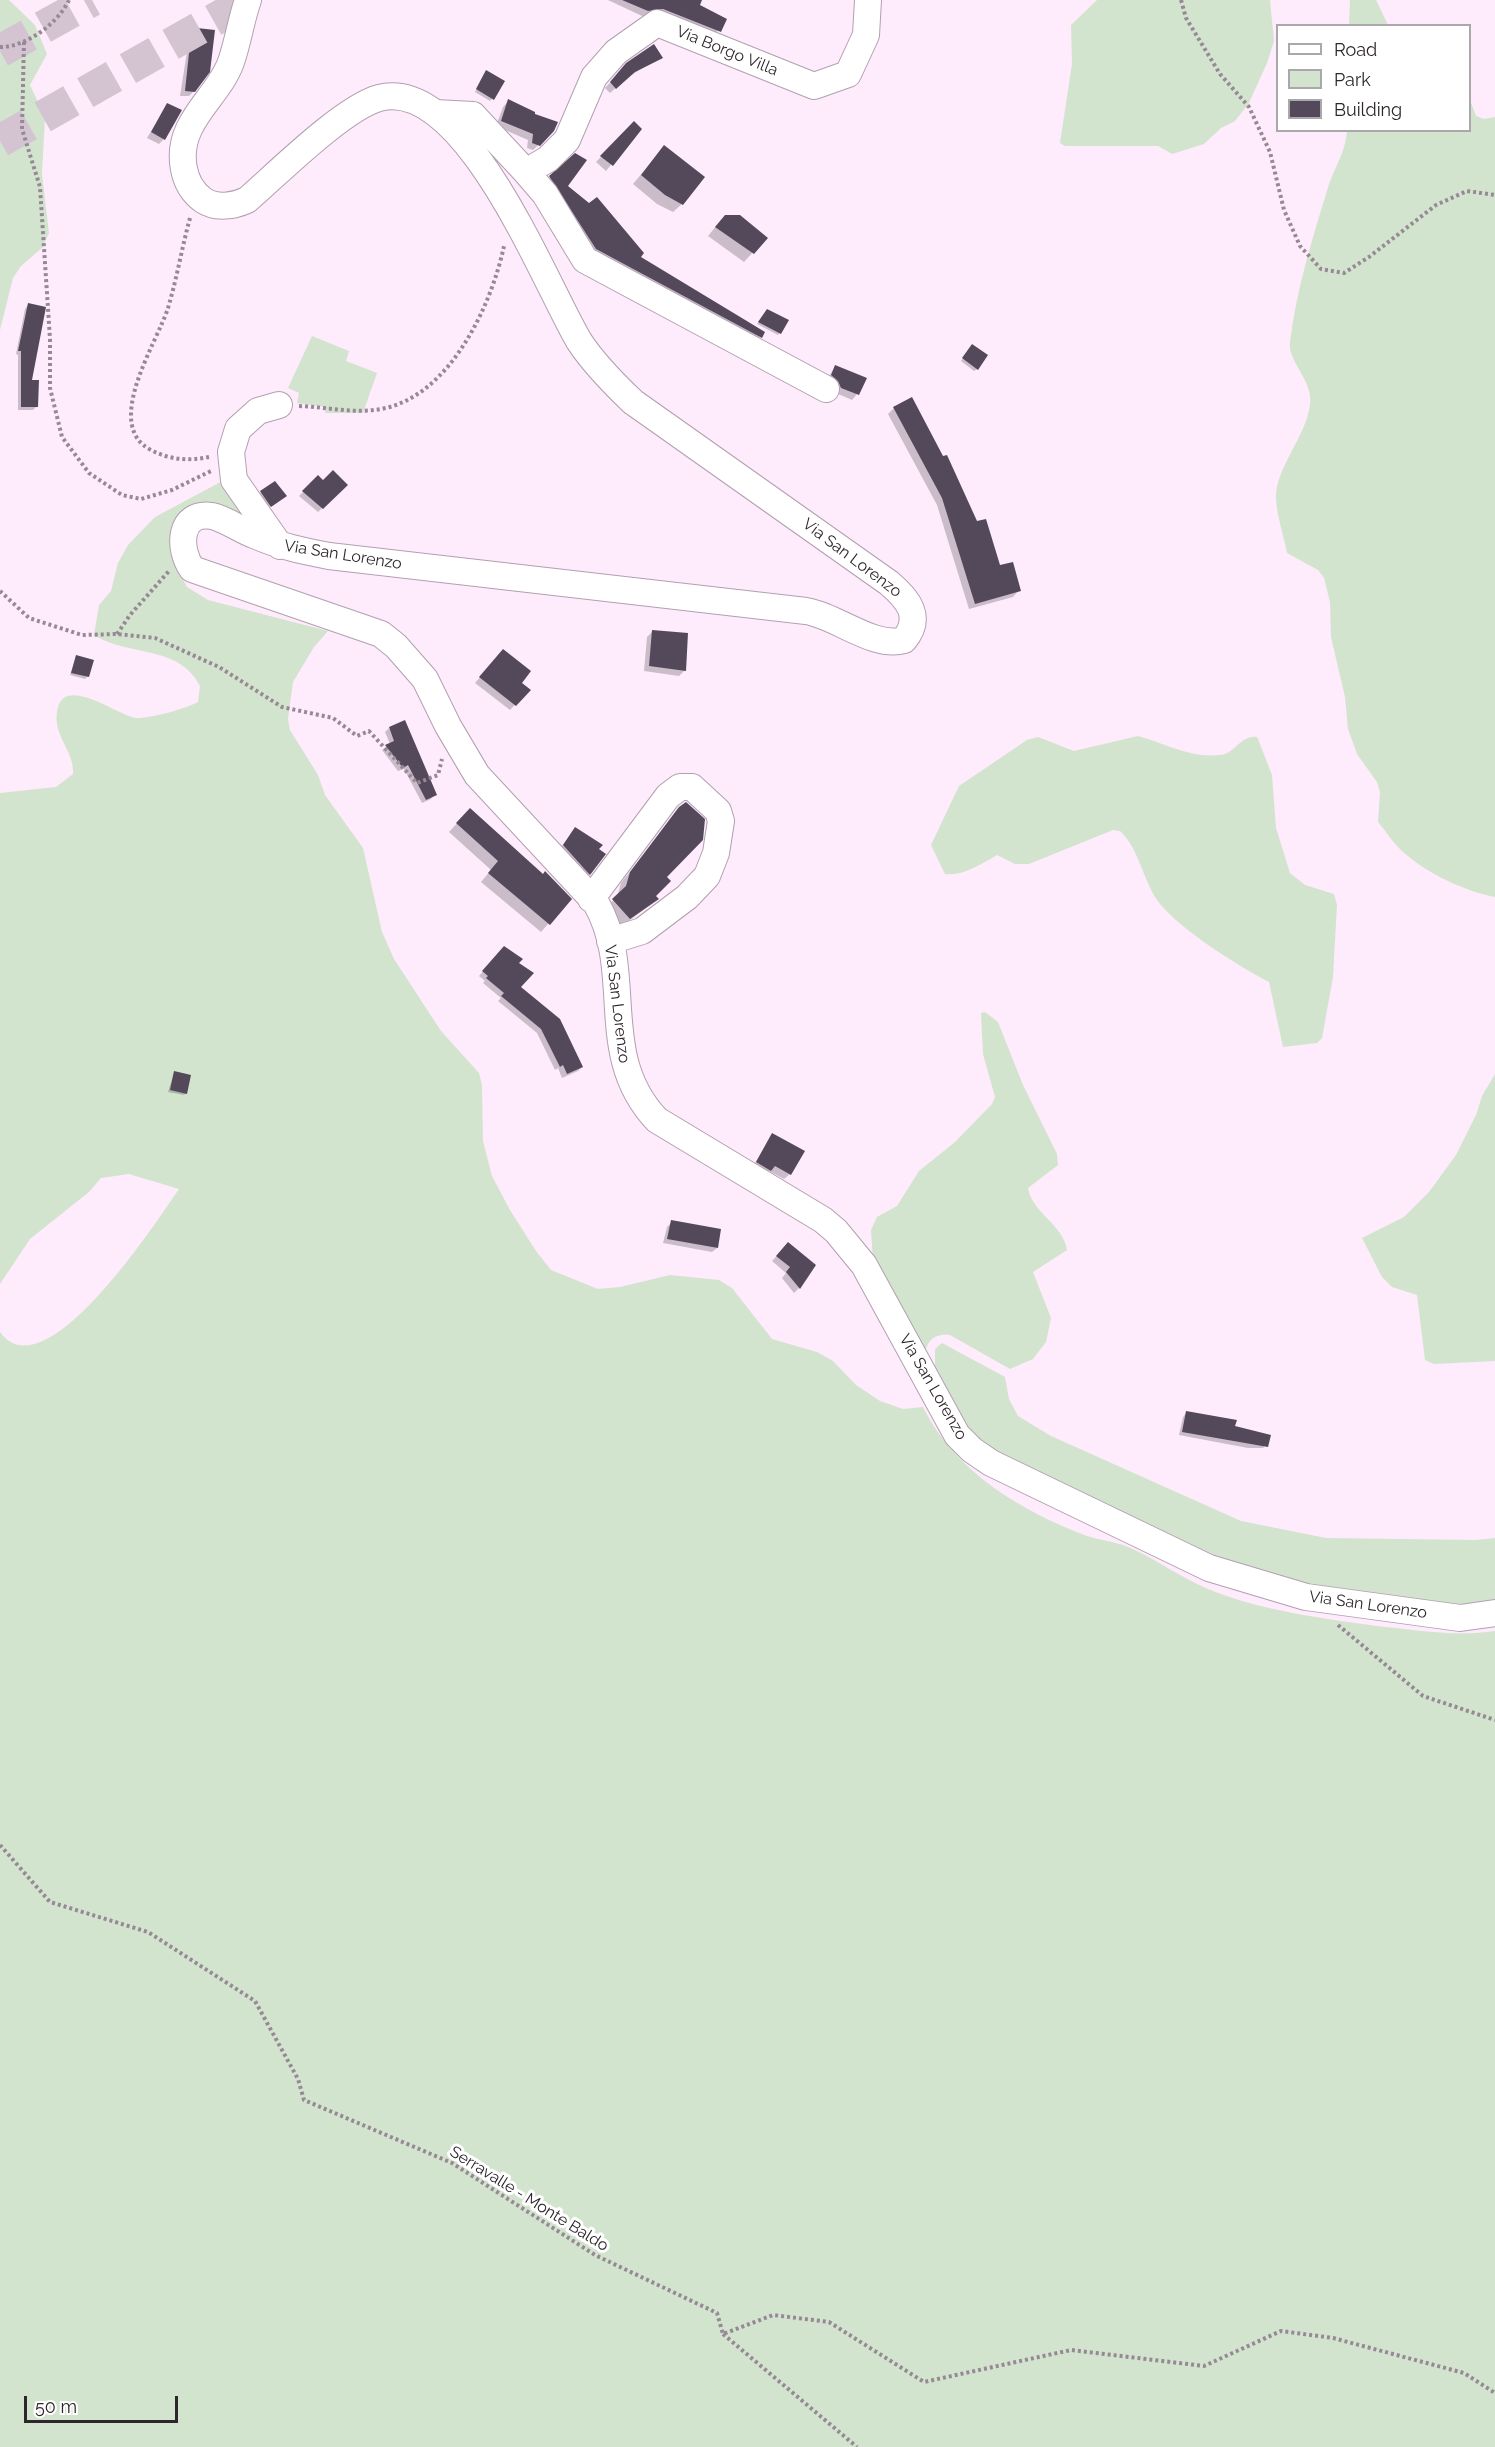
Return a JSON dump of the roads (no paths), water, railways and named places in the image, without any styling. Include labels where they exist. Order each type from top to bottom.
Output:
[{"type":"street","name":"Via Borgo Villa","points":[[526,172],[548,159],[567,140],[594,77],[616,52],[657,23],[814,86],[848,74],[866,35],[868,0]]},
{"type":"street","name":"Via San Lorenzo","points":[[242,6],[231,63],[189,129],[183,150],[184,172],[196,193],[212,204],[235,206],[247,200],[344,117],[380,98],[398,97],[413,100],[435,113],[490,175],[512,210],[579,341],[609,380],[633,402],[889,583],[911,606],[914,618],[911,631],[904,640],[882,642],[834,618],[806,611],[329,556],[280,546],[236,528],[222,519],[203,516],[189,524],[181,543],[184,555],[192,569],[381,634],[417,667],[477,775],[601,912],[610,941],[624,1066],[642,1103],[657,1120],[823,1220],[836,1231],[864,1265],[957,1435],[972,1450],[991,1463],[1209,1568],[1306,1597],[1460,1618],[1495,1613]]},
{"type":"street","points":[[435,113],[473,115],[544,194],[585,260],[826,389]]},
{"type":"street","points":[[279,405],[258,411],[238,429],[232,460],[234,480],[280,546]]},
{"type":"street","points":[[591,899],[668,796],[680,787],[692,788],[718,811],[721,821],[716,853],[707,876],[687,897],[642,931],[610,941]]},
{"type":"tunnel","points":[[0,51],[92,0]]},
{"type":"tunnel","points":[[0,141],[249,0]]}]
